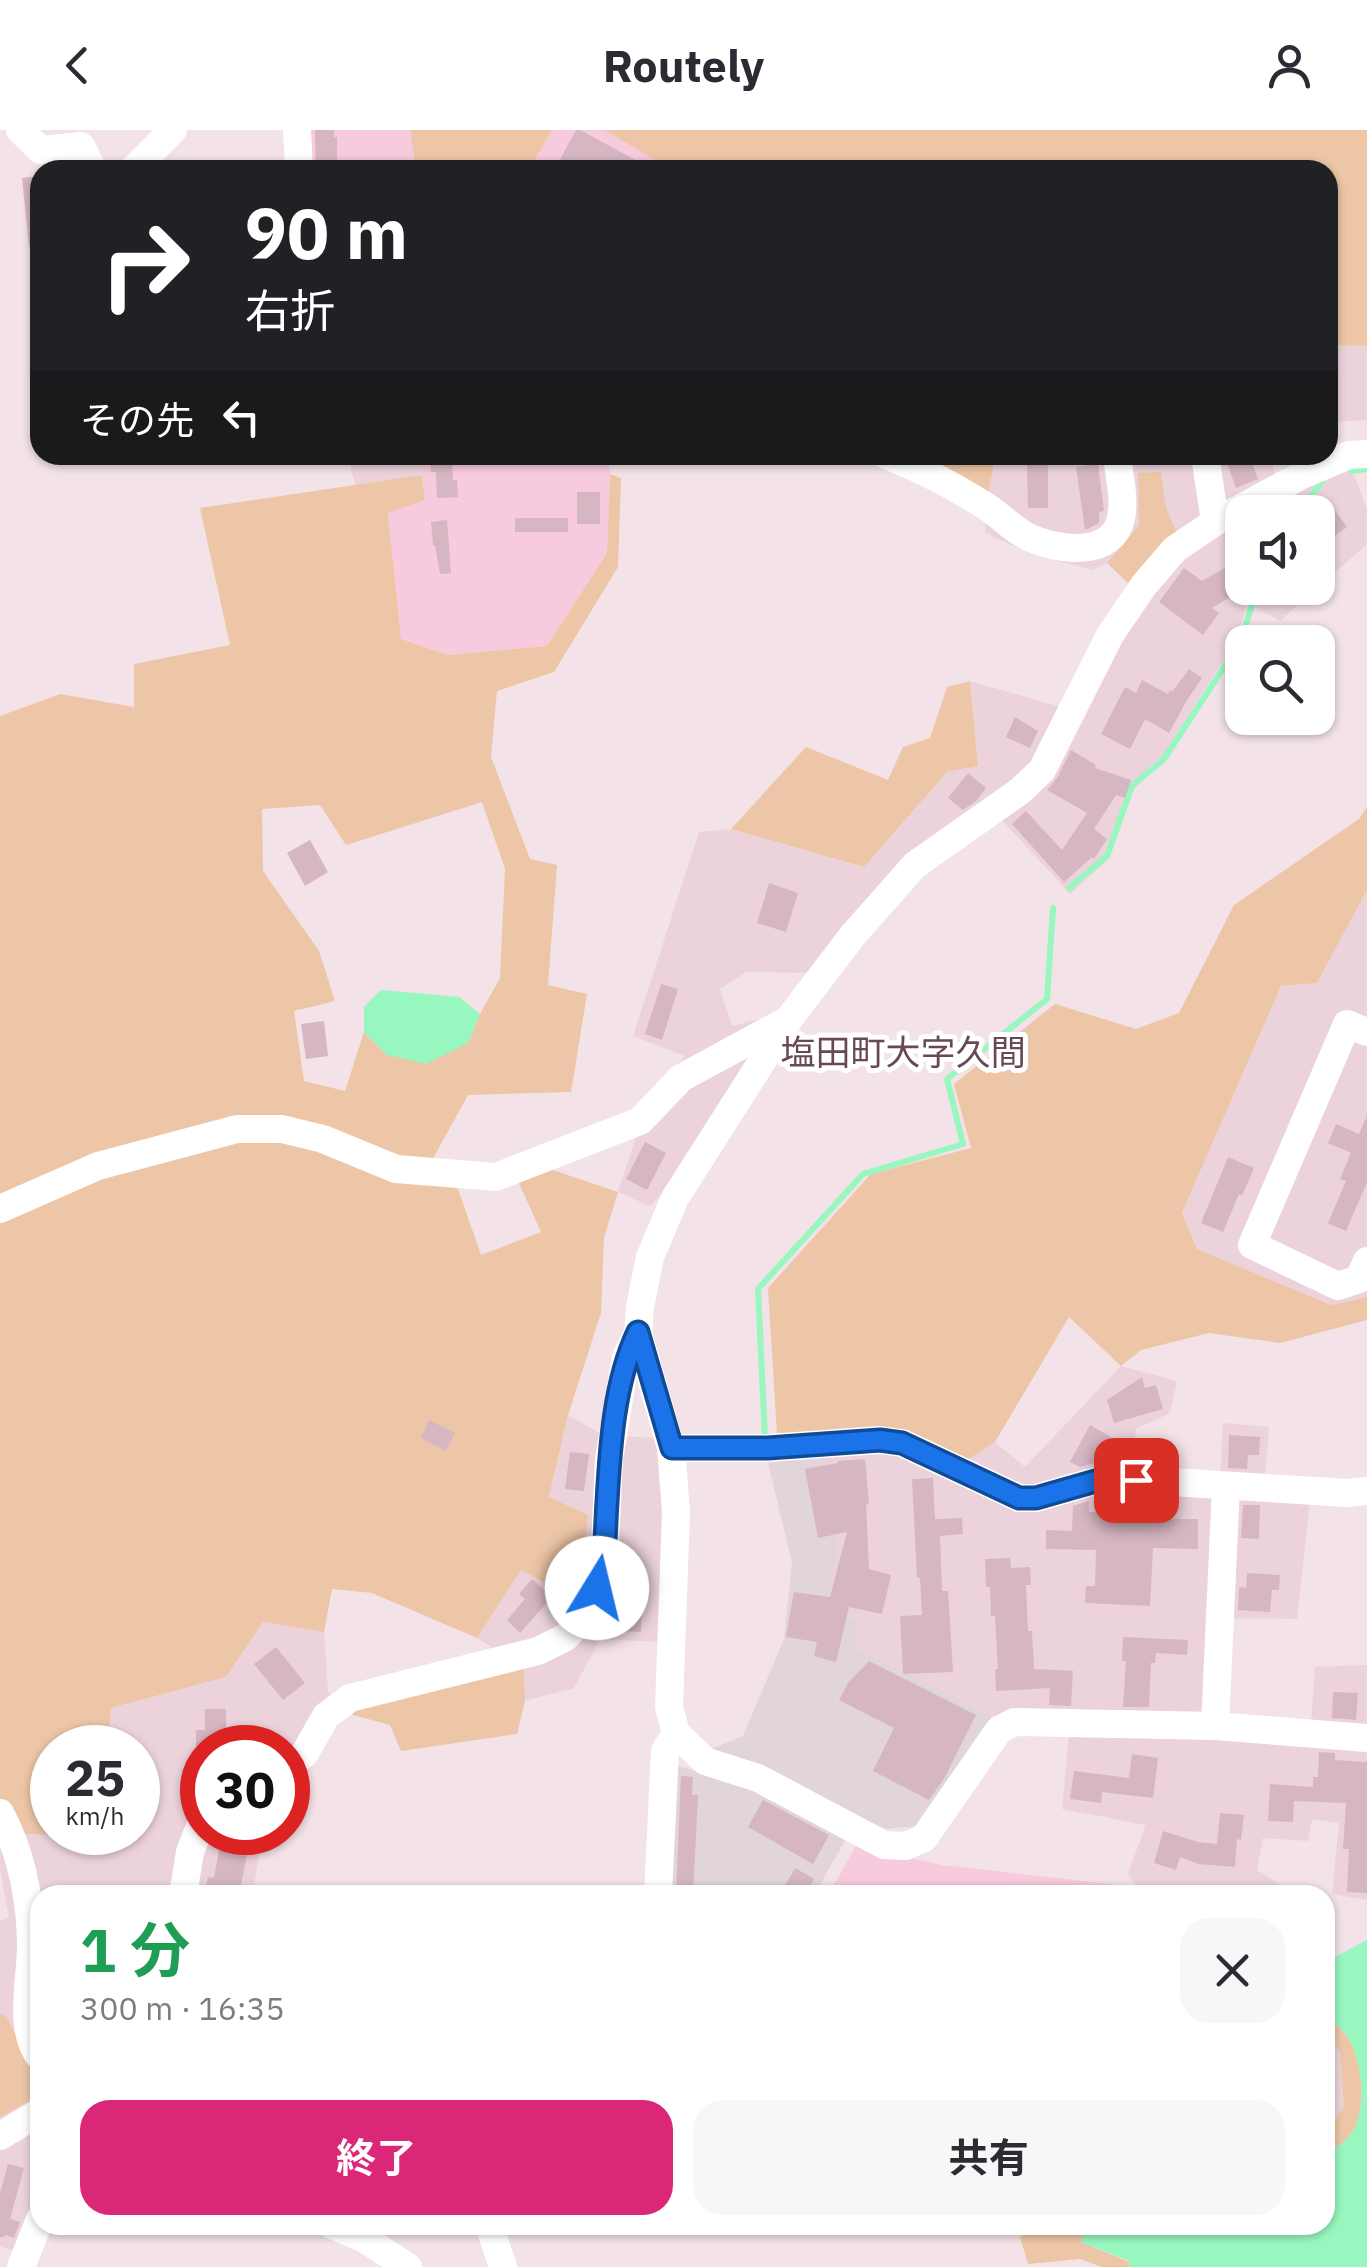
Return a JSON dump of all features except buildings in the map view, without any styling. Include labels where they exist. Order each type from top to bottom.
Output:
[{"type":"street","points":[[20,130],[41,150],[82,146],[88,160]]},
{"type":"street","points":[[143,160],[172,130]]},
{"type":"street","points":[[297,130],[298,160]]},
{"type":"street","points":[[1338,460],[1367,454]]},
{"type":"street","points":[[910,465],[984,505],[1027,536],[1058,547],[1086,548],[1108,541],[1118,527],[1122,507],[1118,465]]},
{"type":"street","points":[[1206,465],[1214,522]]},
{"type":"street","points":[[1326,465],[1214,522],[1175,550],[1144,585],[1110,635],[1042,770],[1020,791],[915,865],[854,935],[789,1019],[675,1198],[650,1257],[638,1332],[672,1448],[676,1512],[669,1706],[676,1732],[705,1761],[758,1778],[884,1844],[906,1846],[924,1838],[1000,1730],[1014,1722],[1214,1726],[1367,1738]]},
{"type":"street","points":[[0,1209],[98,1166],[237,1128],[282,1129],[324,1139],[396,1169],[496,1177],[640,1121],[681,1078],[789,1019]]},
{"type":"street","points":[[1367,1032],[1347,1024],[1252,1245],[1338,1286],[1359,1280],[1367,1261]]},
{"type":"street","points":[[310,1743],[326,1716],[350,1698],[538,1651],[566,1637],[591,1609],[604,1568],[609,1458],[626,1357],[638,1332]]},
{"type":"street","points":[[672,1448],[768,1448],[880,1440],[902,1443],[1019,1498],[1036,1498],[1106,1478],[1367,1491]]},
{"type":"street","points":[[1214,1726],[1226,1486]]},
{"type":"street","points":[[658,1885],[665,1750],[676,1732]]},
{"type":"street","points":[[0,1812],[10,1830],[25,1879],[30,1930]]},
{"type":"street","points":[[185,1885],[190,1855]]},
{"type":"street","points":[[30,1962],[30,2039]]},
{"type":"street","points":[[0,2136],[30,2118]]},
{"type":"street","points":[[21,2267],[34,2235]]},
{"type":"street","points":[[355,2235],[408,2267]]},
{"type":"street","points":[[492,2235],[502,2267]]},
{"type":"shaded area","points":[[307,130],[410,130],[414,160],[307,160]]},
{"type":"shaded area","points":[[410,130],[552,130],[535,160],[414,160]]},
{"type":"shaded area","points":[[552,130],[604,130],[655,160],[535,160]]},
{"type":"shaded area","points":[[604,130],[1367,130],[1367,346],[1338,345],[1338,160],[655,160]]},
{"type":"shaded area","points":[[1338,345],[1367,346],[1367,420],[1338,422]]},
{"type":"shaded area","points":[[350,465],[421,465],[422,475],[356,487]]},
{"type":"shaded area","points":[[421,465],[609,465],[607,553],[547,646],[448,655],[401,639],[388,513],[425,500]]},
{"type":"shaded area","points":[[932,465],[994,465],[988,494]]},
{"type":"shaded area","points":[[994,465],[1272,465],[1275,475],[1350,465],[1367,509],[1367,544],[1335,572],[1335,495],[1225,495],[1225,605],[1246,605],[1241,625],[1225,625],[1225,658],[1162,757],[1136,779],[1109,859],[1070,894],[990,807],[812,973],[746,972],[720,989],[732,1026],[776,1015],[687,1166],[650,1206],[618,1192],[638,1130],[637,1107],[685,1056],[633,1036],[699,832],[731,829],[864,867],[947,772],[978,766],[970,681],[1061,707],[1128,583],[1178,535],[1166,507],[1161,472],[1139,473],[1139,525],[1107,563],[1092,570],[1029,553],[985,533]]},
{"type":"shaded area","points":[[1161,472],[1166,507],[1178,535],[1128,583],[1107,563],[1139,525],[1138,473]]},
{"type":"shaded area","points":[[610,474],[621,478],[618,567],[554,672],[497,691],[491,757],[530,859],[557,865],[548,985],[587,994],[571,1092],[468,1095],[425,1173],[458,1189],[481,1255],[541,1232],[517,1179],[544,1167],[618,1192],[604,1238],[601,1313],[568,1415],[549,1497],[588,1515],[580,1602],[521,1570],[477,1638],[372,1593],[332,1589],[324,1632],[263,1622],[226,1677],[111,1708],[109,1725],[30,1725],[30,1834],[0,1833],[0,716],[60,694],[134,707],[134,664],[230,645],[200,508],[422,475],[425,500],[388,513],[401,639],[448,655],[547,646],[607,553]],"holes":[[[482,802],[505,869],[500,978],[468,1043],[387,1055],[364,1032],[345,1091],[304,1081],[294,1011],[335,1001],[319,951],[263,871],[262,809],[320,805],[346,845]]]},
{"type":"shaded area","points":[[1252,605],[1298,605],[1280,621]]},
{"type":"shaded area","points":[[970,681],[978,766],[947,772],[864,867],[731,829],[806,747],[888,780],[903,747],[930,738],[947,687]]},
{"type":"shaded area","points":[[1367,807],[1367,890],[1317,983],[1281,986],[1182,1213],[1197,1249],[1331,1305],[1367,1297],[1367,1320],[1280,1343],[1209,1333],[1141,1350],[1121,1366],[1069,1317],[995,1442],[969,1459],[893,1428],[777,1434],[768,1288],[871,1174],[971,1148],[954,1084],[1055,1004],[1136,1029],[1179,1013],[1234,905],[1359,819]]},
{"type":"shaded area","points":[[1367,890],[1367,1297],[1331,1305],[1197,1249],[1182,1213],[1281,986],[1317,983]]},
{"type":"shaded area","points":[[381,990],[459,997],[480,1014],[468,1043],[426,1064],[387,1055],[364,1032],[364,1007]]},
{"type":"shaded area","points":[[1121,1366],[1177,1381],[1170,1413],[1136,1429],[1130,1474],[1220,1476],[1223,1423],[1269,1427],[1265,1480],[1308,1484],[1309,1511],[1297,1619],[1226,1618],[1222,1715],[1311,1724],[1315,1667],[1367,1665],[1367,1900],[1335,1895],[1339,1823],[1312,1819],[1308,1841],[1263,1838],[1257,1870],[1280,1885],[1135,1885],[1128,1873],[1146,1825],[1062,1809],[1069,1734],[1020,1728],[852,1648],[827,1607],[823,1451],[890,1450],[961,1477],[969,1459],[995,1442],[1025,1467]]},
{"type":"shaded area","points":[[568,1415],[603,1435],[657,1438],[665,1511],[661,1642],[600,1639],[574,1688],[525,1701],[524,1667],[477,1638],[521,1570],[579,1601],[549,1498]]},
{"type":"shaded area","points":[[823,1451],[837,1550],[827,1606],[858,1623],[853,1648],[993,1715],[916,1826],[886,1829],[707,1751],[743,1736],[784,1639],[792,1562],[768,1463]]},
{"type":"shaded area","points":[[263,1622],[324,1632],[328,1692],[346,1713],[310,1765],[310,1725],[180,1725],[180,1855],[259,1855],[254,1885],[30,1885],[30,2064],[7,2017],[0,2013],[0,1921],[9,1917],[0,1870],[0,1833],[30,1834],[30,1855],[160,1855],[160,1725],[109,1725],[111,1708],[226,1677]]},
{"type":"shaded area","points":[[524,1667],[525,1701],[517,1734],[401,1751],[390,1725],[346,1713]]},
{"type":"shaded area","points":[[671,1764],[754,1788],[847,1837],[820,1885],[665,1885]]},
{"type":"shaded area","points":[[856,1846],[942,1865],[1119,1885],[834,1885]]},
{"type":"shaded area","points":[[1367,1940],[1367,2267],[1130,2267],[1129,2261],[1081,2242],[1085,2235],[1335,2235],[1335,2148],[1355,2127],[1361,2090],[1353,2048],[1335,2025],[1335,1957]]},
{"type":"shaded area","points":[[0,2013],[7,2017],[30,2064],[30,2098],[0,2117]]},
{"type":"shaded area","points":[[1335,2025],[1353,2048],[1360,2075],[1361,2104],[1355,2127],[1335,2148],[1335,2120],[1344,2106],[1340,2052],[1335,2046]]},
{"type":"shaded area","points":[[1335,2046],[1340,2052],[1344,2106],[1335,2120]]},
{"type":"shaded area","points":[[30,2098],[31,2235],[17,2252],[0,2246],[0,2117]]},
{"type":"shaded area","points":[[1085,2235],[1081,2242],[1129,2262],[1130,2267],[1102,2267],[1080,2259],[1028,2264],[1020,2237]]},
{"type":"waterway","points":[[1351,471],[1367,469]]},
{"type":"waterway","points":[[1312,495],[1323,479]]},
{"type":"waterway","points":[[1069,888],[1107,856],[1132,786],[1164,759],[1241,641],[1252,605]]},
{"type":"waterway","points":[[765,1438],[758,1289],[863,1174],[963,1144],[947,1079],[1047,999],[1053,908]]},
{"type":"district","name":"塩田町大字久間","points":[[903,1052]]},
{"type":"route","points":[[597,1588],[604,1568],[609,1458],[626,1357],[638,1332],[672,1448],[768,1448],[880,1440],[902,1443],[1019,1498],[1036,1498],[1106,1478],[1136,1480]]}]
